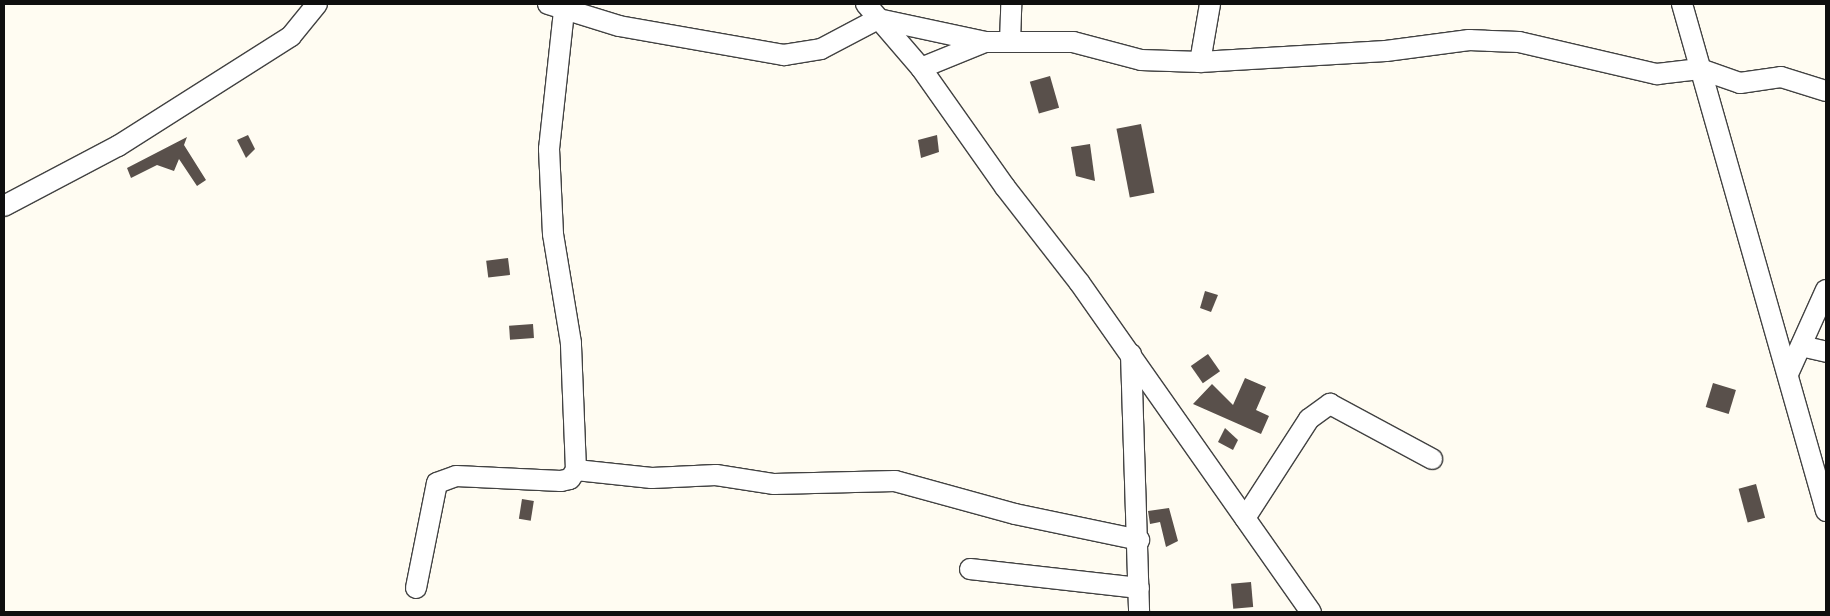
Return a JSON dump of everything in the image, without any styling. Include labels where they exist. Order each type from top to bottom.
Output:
[{"type":"street","points":[[4,206],[118,146],[291,36],[317,4]]},
{"type":"street","points":[[1010,42],[1011,4]]},
{"type":"street","points":[[1200,62],[1210,4]]},
{"type":"street","points":[[1682,4],[1826,511]]},
{"type":"street","points":[[416,588],[437,483],[456,476],[561,481],[570,479],[576,470],[571,344],[553,234],[549,150],[556,7],[619,26],[784,55],[821,49],[872,12]]},
{"type":"street","points":[[872,12],[985,42],[1073,42],[1141,60],[1200,62],[1386,51],[1469,40],[1519,42],[1657,74],[1700,70],[1740,83],[1781,77],[1826,91]]},
{"type":"street","points":[[872,12],[921,68],[1131,354],[1311,612]]},
{"type":"street","points":[[921,68],[985,42]]},
{"type":"street","points":[[1788,374],[1826,290]]},
{"type":"street","points":[[1802,346],[1826,352]]},
{"type":"street","points":[[1131,354],[1139,612]]},
{"type":"street","points":[[1245,518],[1308,419],[1330,404],[1432,459]]},
{"type":"street","points":[[576,470],[652,478],[716,475],[774,484],[895,480],[1015,514],[1138,540]]},
{"type":"street","points":[[970,569],[1139,588]]},
{"type":"building","points":[[1050,76],[1059,108],[1039,114],[1030,82]]},
{"type":"building","points":[[1141,124],[1154,193],[1130,197],[1116,129]]},
{"type":"building","points":[[248,135],[255,149],[246,158],[237,140]]},
{"type":"building","points":[[937,135],[939,152],[921,158],[918,140]]},
{"type":"building","points":[[187,137],[184,145],[206,180],[197,186],[179,159],[174,171],[157,165],[131,178],[127,168]]},
{"type":"building","points":[[1090,144],[1095,181],[1076,176],[1071,147]]},
{"type":"building","points":[[508,258],[510,275],[488,278],[486,261]]},
{"type":"building","points":[[1205,291],[1218,295],[1211,312],[1200,308]]},
{"type":"building","points":[[533,324],[534,338],[510,340],[509,326]]},
{"type":"building","points":[[1208,354],[1220,371],[1203,383],[1191,366]]},
{"type":"building","points":[[1245,378],[1266,387],[1256,410],[1269,416],[1261,434],[1193,404],[1212,384],[1233,405]]},
{"type":"building","points":[[1713,383],[1736,390],[1729,414],[1706,407]]},
{"type":"building","points":[[1225,428],[1238,440],[1233,450],[1218,442]]},
{"type":"building","points":[[1756,484],[1765,518],[1748,522],[1739,489]]},
{"type":"building","points":[[522,499],[534,501],[531,521],[519,519]]},
{"type":"building","points":[[1169,508],[1178,541],[1166,547],[1160,522],[1150,524],[1148,511]]},
{"type":"building","points":[[1251,582],[1253,607],[1233,609],[1231,584]]}]
